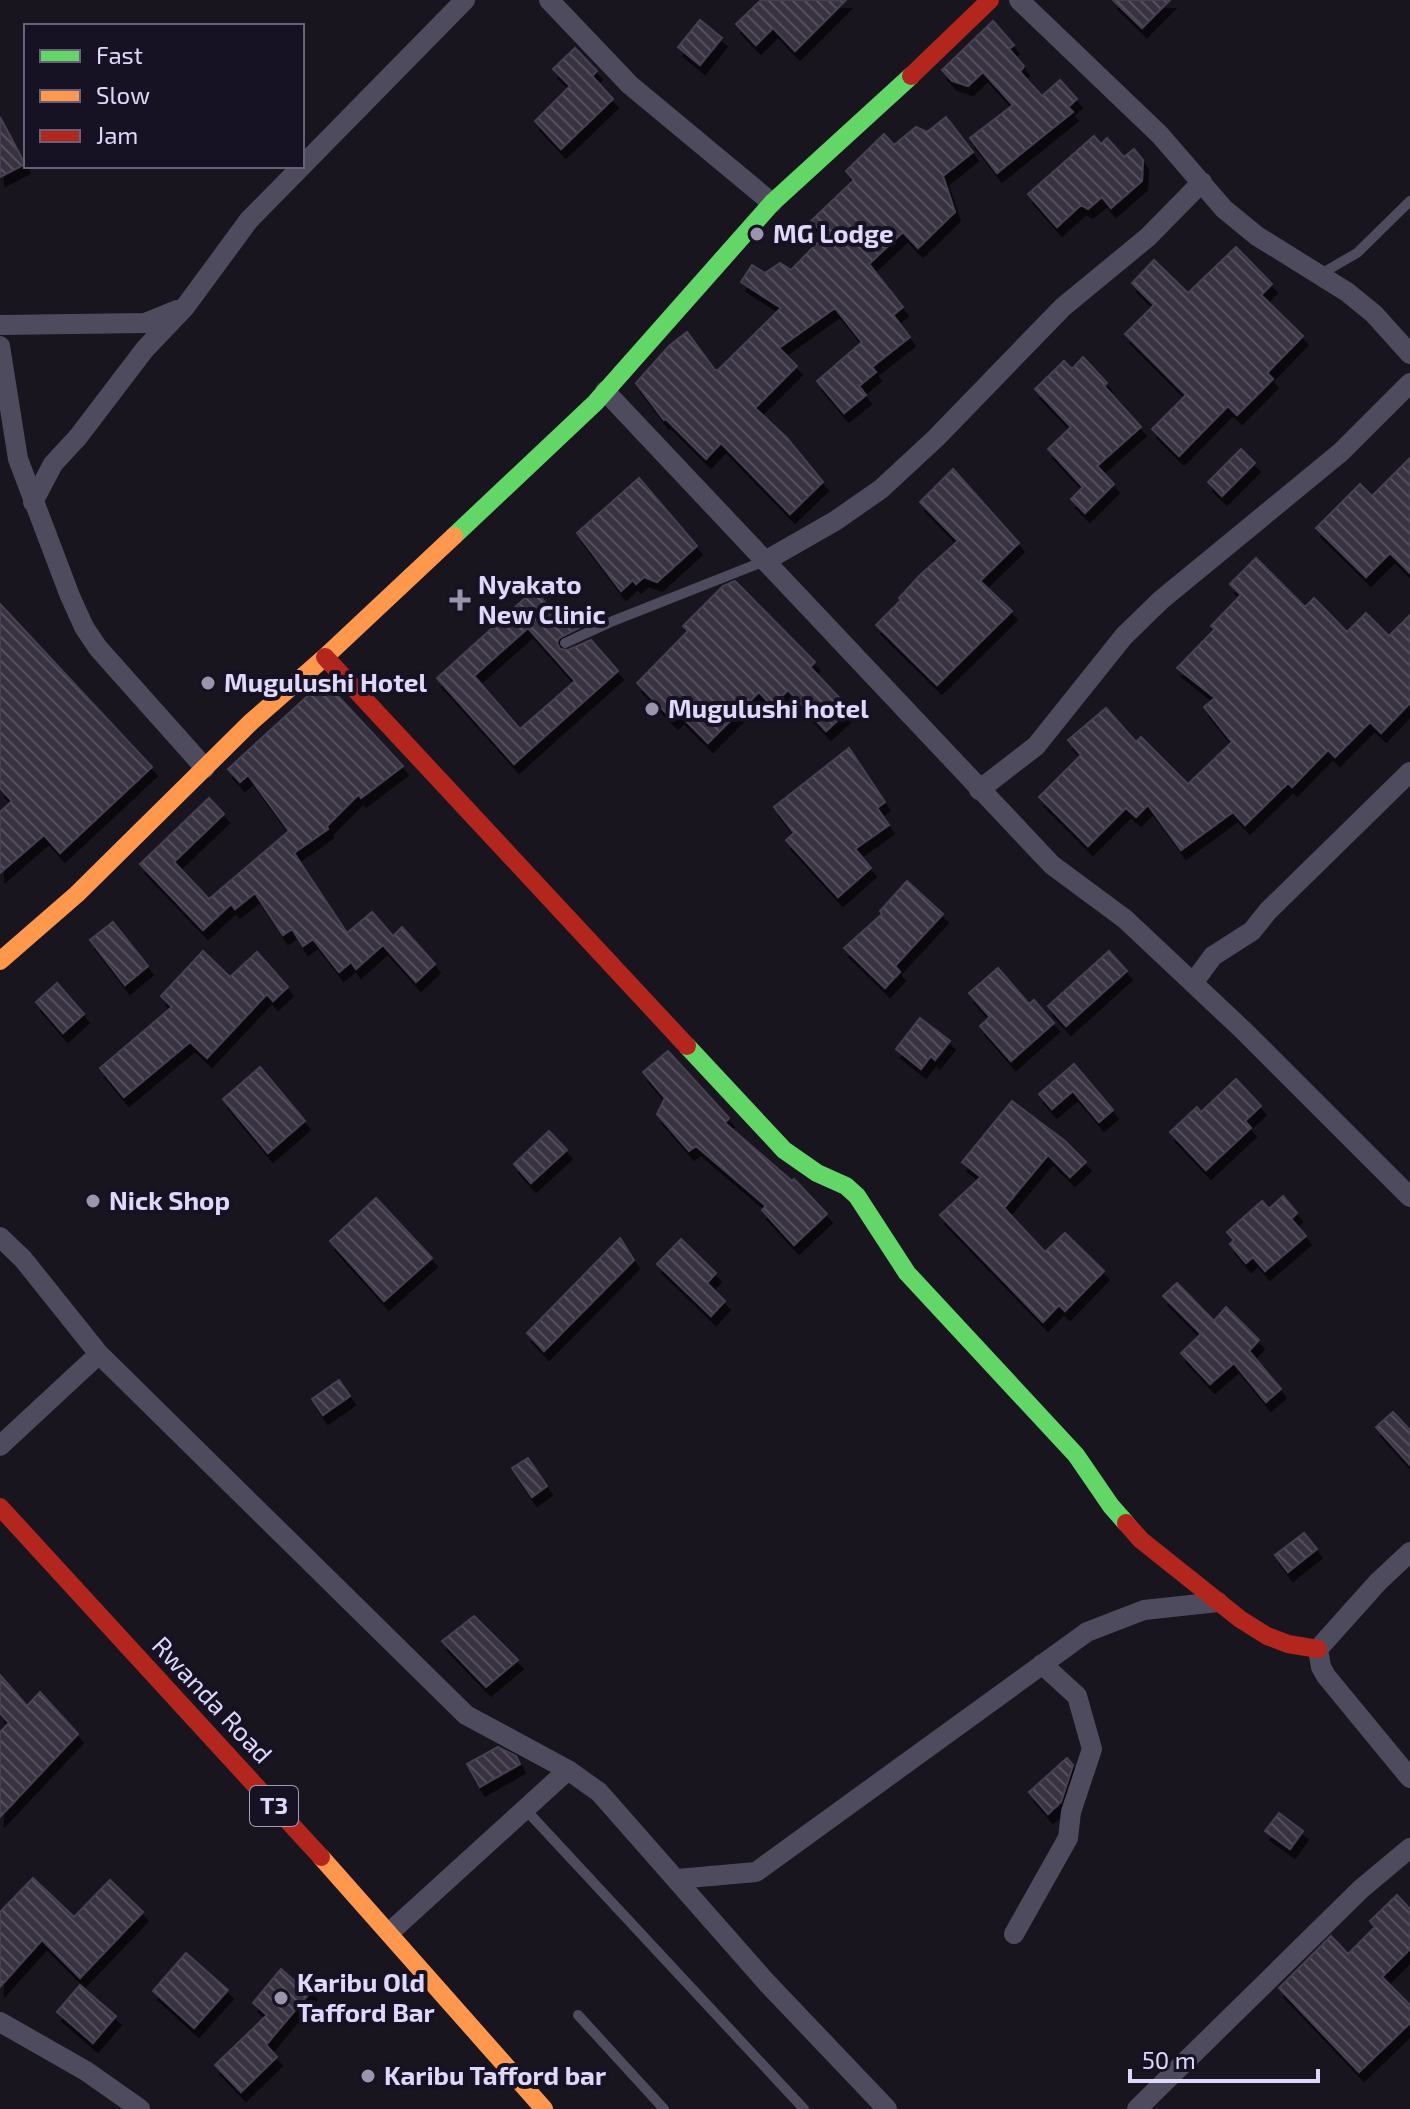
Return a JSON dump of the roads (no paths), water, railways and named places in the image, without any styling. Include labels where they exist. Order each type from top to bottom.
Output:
[{"type":"main road","points":[[0,961],[77,894],[251,722],[325,657],[605,391],[772,203],[990,0]]},
{"type":"main road","points":[[325,657],[784,1150],[817,1173],[846,1186],[857,1196],[907,1273],[1076,1455],[1126,1526],[1218,1602],[1267,1636],[1288,1644],[1318,1649]]},
{"type":"main road","name":"Rwanda Road","points":[[0,1507],[390,1932],[544,2109]]},
{"type":"street","points":[[304,164],[465,0]]},
{"type":"street","points":[[549,0],[630,85],[772,203]]},
{"type":"street","points":[[1019,0],[1129,103],[1224,209],[1347,292],[1374,314],[1410,354]]},
{"type":"street","points":[[33,502],[53,464],[78,437],[145,349],[185,307],[249,220],[300,168]]},
{"type":"street","points":[[765,561],[835,521],[881,489],[936,438],[1063,307],[1148,237],[1202,182]]},
{"type":"street","points":[[0,325],[145,323],[185,307]]},
{"type":"street","points":[[0,346],[18,459],[84,627],[98,648],[205,768]]},
{"type":"street","points":[[979,790],[1036,746],[1124,636],[1161,600],[1341,452],[1410,383]]},
{"type":"street","points":[[605,391],[1052,865],[1125,919],[1410,1197]]},
{"type":"street","points":[[1193,983],[1213,956],[1252,931],[1268,911],[1410,772]]},
{"type":"street","points":[[0,1237],[23,1259],[99,1354],[466,1715],[568,1770],[599,1792],[767,1983],[887,2109]]},
{"type":"street","points":[[0,1446],[99,1354]]},
{"type":"street","points":[[1410,1552],[1378,1582],[1318,1649],[1326,1676],[1410,1778]]},
{"type":"street","points":[[677,1879],[756,1872],[1087,1632],[1144,1610],[1218,1602]]},
{"type":"street","points":[[1014,1934],[1068,1838],[1071,1812],[1092,1749],[1077,1696],[1042,1664]]},
{"type":"street","points":[[390,1932],[568,1770]]},
{"type":"street","points":[[1137,2109],[1361,1889],[1410,1848]]},
{"type":"street","points":[[0,2022],[86,2071],[140,2109]]},
{"type":"lane","points":[[1319,275],[1357,253],[1410,201]]},
{"type":"lane","points":[[565,643],[765,561]]},
{"type":"lane","points":[[525,1809],[804,2109]]},
{"type":"lane","points":[[578,2015],[664,2109]]},
{"type":"place","name":"MG Lodge","points":[[757,234]]},
{"type":"place","name":"Nyakato New Clinic","points":[[460,600]]},
{"type":"place","name":"Mugulushi Hotel","points":[[208,683]]},
{"type":"place","name":"Mugulushi hotel","points":[[652,709]]},
{"type":"place","name":"Nick Shop","points":[[93,1201]]},
{"type":"place","name":"Karibu Old Tafford Bar","points":[[281,1998]]},
{"type":"place","name":"Karibu Tafford bar","points":[[368,2076]]}]
